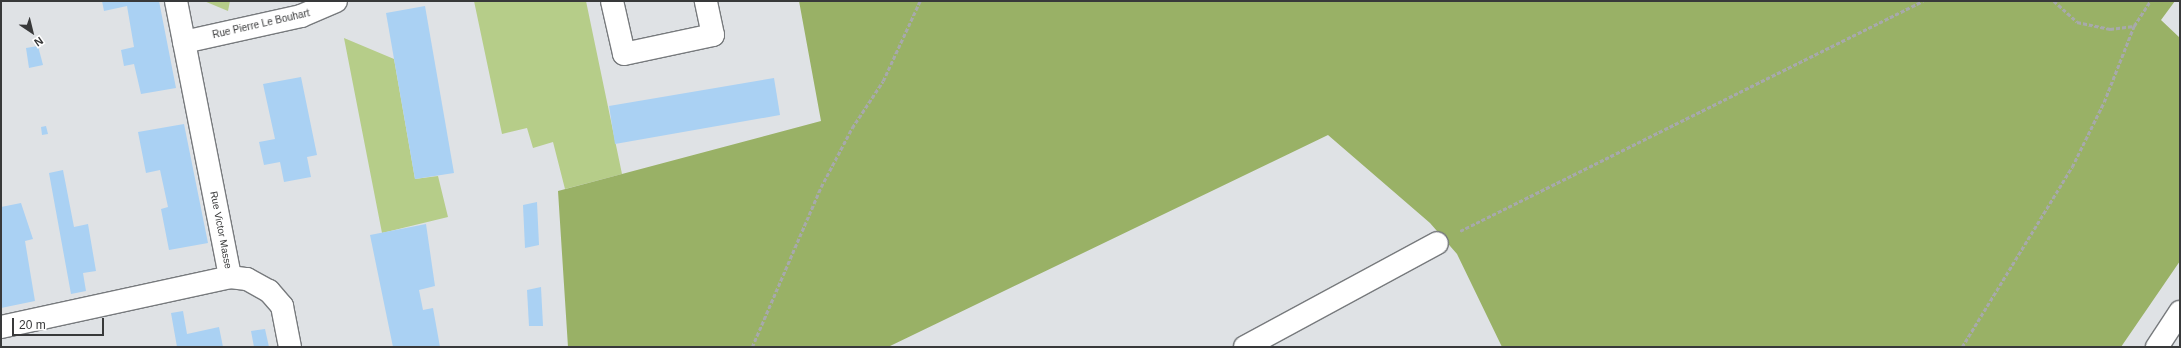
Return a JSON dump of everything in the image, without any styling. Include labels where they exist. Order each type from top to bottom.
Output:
[{"type":"street","name":"Rue Victor Masse","points":[[1,327],[230,277],[176,1]]},
{"type":"street","name":"Rue Pierre Le Bouhart","points":[[184,42],[301,16],[336,1]]},
{"type":"street","points":[[612,1],[624,54],[713,35],[706,1]]},
{"type":"street","points":[[1245,347],[1436,243]]},
{"type":"street","points":[[230,277],[247,279],[269,291],[282,306],[290,347]]},
{"type":"street","points":[[2157,347],[2180,312]]},
{"type":"path","points":[[752,347],[821,187],[852,128],[883,81],[920,1]]},
{"type":"path","points":[[1436,243],[1923,1]]},
{"type":"path","points":[[2054,1],[2078,22],[2110,29],[2134,26]]},
{"type":"path","points":[[1962,347],[2030,242],[2072,167],[2104,102],[2134,26],[2150,1]]},
{"type":"green space","points":[[204,1],[230,1],[228,11]]},
{"type":"green space","points":[[474,1],[586,1],[622,174],[565,189],[553,142],[533,148],[527,128],[502,134]]},
{"type":"green space","points":[[799,1],[2175,1],[2161,20],[2180,38],[2180,261],[2121,347],[1502,347],[1457,254],[1430,223],[1328,135],[888,347],[568,347],[558,191],[821,121]]},
{"type":"green space","points":[[344,38],[394,59],[415,179],[438,176],[448,217],[382,233]]},
{"type":"building","points":[[102,1],[159,1],[176,88],[141,94],[134,64],[124,66],[121,50],[134,47],[127,6],[104,11]]},
{"type":"building","points":[[425,6],[454,173],[415,179],[386,13]]},
{"type":"building","points":[[38,46],[43,65],[29,68],[26,48]]},
{"type":"building","points":[[301,77],[317,155],[307,157],[311,177],[284,182],[280,162],[264,165],[259,142],[275,139],[263,84]]},
{"type":"building","points":[[774,78],[780,115],[615,144],[609,106]]},
{"type":"building","points":[[184,124],[208,243],[169,250],[161,209],[168,207],[160,170],[146,173],[138,132]]},
{"type":"building","points":[[46,126],[48,134],[42,135],[41,127]]},
{"type":"building","points":[[63,170],[74,227],[88,224],[96,271],[83,273],[86,291],[71,294],[49,173]]},
{"type":"building","points":[[537,202],[539,245],[525,248],[523,205]]},
{"type":"building","points":[[21,203],[33,239],[25,241],[35,301],[1,308],[1,207]]},
{"type":"building","points":[[426,224],[435,286],[419,290],[423,310],[433,308],[440,347],[393,347],[370,235]]},
{"type":"building","points":[[541,287],[543,326],[529,326],[527,290]]},
{"type":"building","points":[[183,311],[187,334],[219,327],[223,347],[177,347],[171,313]]},
{"type":"building","points":[[265,329],[269,347],[254,347],[251,331]]}]
